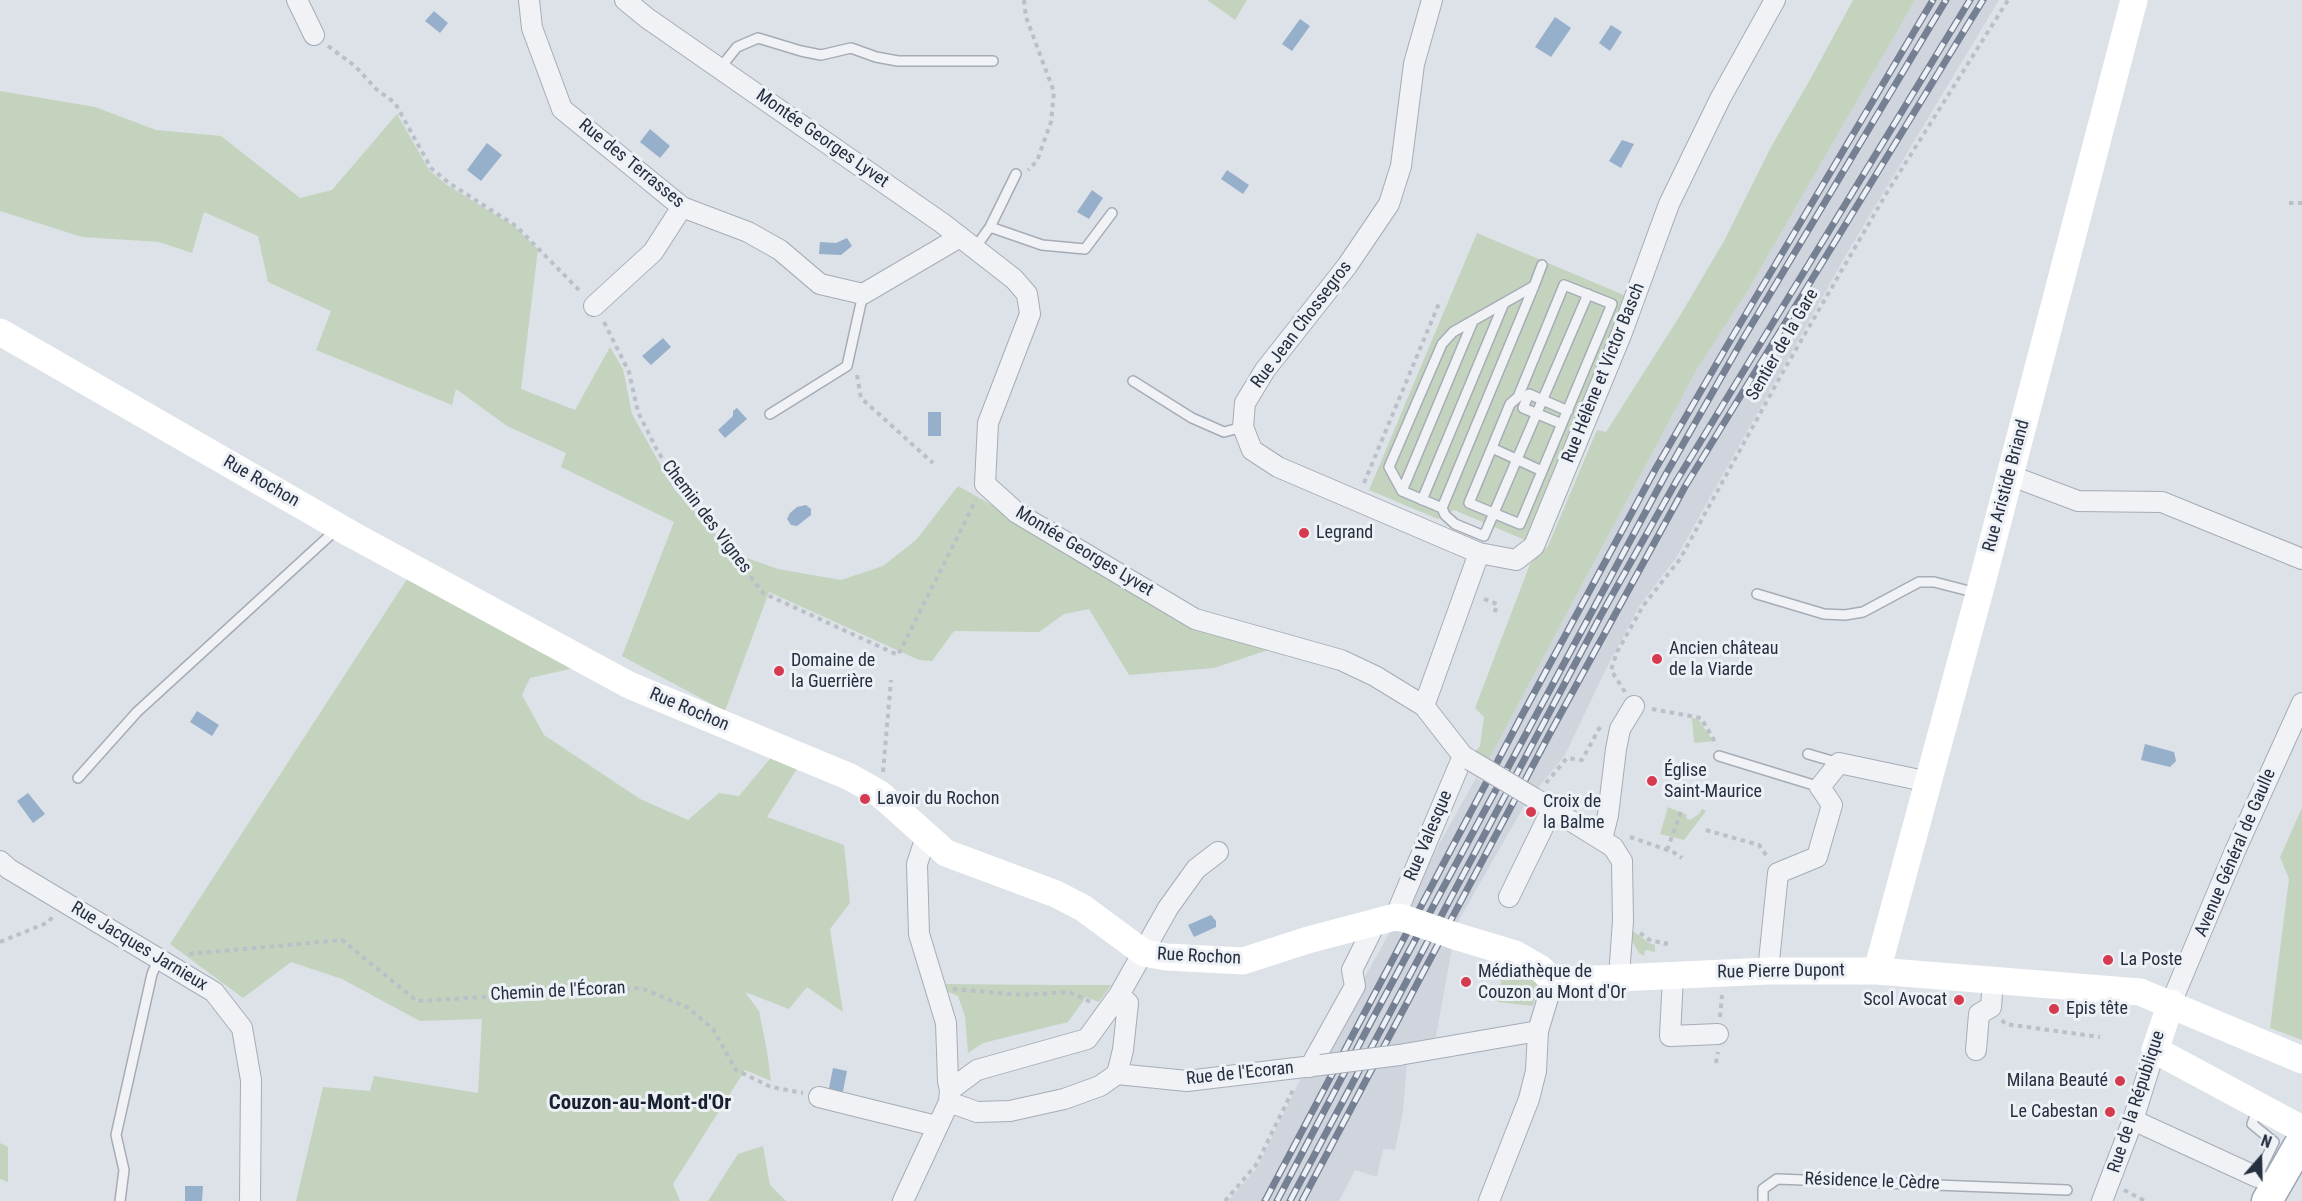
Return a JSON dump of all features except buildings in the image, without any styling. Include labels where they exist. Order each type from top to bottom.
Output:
[{"type":"main road","points":[[2262,1189],[2302,1140]]},
{"type":"street","points":[[297,0],[314,34]]},
{"type":"street","name":"Rue des Terrasses","points":[[530,0],[532,28],[562,109],[682,207],[748,232],[780,250],[820,284],[863,294]]},
{"type":"street","name":"Montée Georges Lyvet","points":[[626,0],[647,18],[942,223],[1014,279],[1027,294],[1030,314],[988,423],[985,484],[1017,513],[1195,619],[1341,660],[1375,676],[1424,706],[1466,758],[1552,809],[1603,834],[1622,861],[1623,921],[1619,976]]},
{"type":"street","name":"Rue Jean Chossegros","points":[[1243,427],[1245,403],[1265,370],[1347,266],[1389,204],[1401,166],[1414,64],[1432,0]]},
{"type":"street","name":"Rue Hélène et Victor Basch","points":[[1481,545],[1516,560],[1534,546],[1622,335],[1669,204],[1720,99],[1775,0]]},
{"type":"street","name":"Rue Aristide Briand","points":[[1877,971],[1979,594],[2134,0]]},
{"type":"street","points":[[594,306],[653,252],[682,207]]},
{"type":"street","points":[[863,294],[967,243]]},
{"type":"street","name":"Rue Rochon","points":[[0,332],[339,527],[629,685],[850,777],[880,794],[946,853],[1056,894],[1083,908],[1144,953],[1243,961],[1308,940],[1391,919]]},
{"type":"street","points":[[1243,427],[1252,450],[1278,467],[1357,501],[1481,545],[1424,706]]},
{"type":"street","points":[[2010,475],[2078,501],[2162,502],[2302,559]]},
{"type":"street","points":[[1603,834],[1608,815],[1616,749],[1625,702]]},
{"type":"street","name":"Avenue Général de Gaulle","points":[[2171,1004],[2235,851],[2302,703]]},
{"type":"street","name":"Rue Valesque","points":[[1312,1067],[1355,986],[1352,970],[1391,919],[1466,758]]},
{"type":"street","points":[[1768,971],[1778,873],[1817,857],[1832,805],[1821,787],[1839,763],[1929,782]]},
{"type":"street","points":[[1509,897],[1552,809]]},
{"type":"street","points":[[926,837],[918,864],[919,934],[946,1023],[949,1096]]},
{"type":"street","points":[[903,1201],[949,1096],[977,1070],[1087,1039],[1119,996],[1168,908],[1196,869],[1218,852]]},
{"type":"street","name":"Rue Jacques Jarnieux","points":[[0,861],[62,902],[159,957],[214,992],[242,1028],[251,1080],[250,1201]]},
{"type":"street","points":[[1391,919],[1515,954],[1541,969],[1553,981],[1538,1031],[1536,1071],[1529,1099],[1489,1201]]},
{"type":"street","name":"Rue Pierre Dupont","points":[[1553,981],[1619,976],[1673,976],[1768,971],[1877,971],[2140,992],[2302,1060]]},
{"type":"street","points":[[1673,976],[1670,1036],[1718,1034]]},
{"type":"street","points":[[1976,1050],[1979,1014],[1991,1007],[1993,980]]},
{"type":"street","points":[[949,1096],[977,1112],[1010,1111],[1064,1100],[1100,1086],[1117,1074],[1123,1050],[1128,1003],[1119,996]]},
{"type":"street","name":"Rue de la République","points":[[2102,1201],[2133,1120],[2171,1004]]},
{"type":"street","name":"Rue de l'Ecoran","points":[[1117,1074],[1186,1082],[1398,1055],[1538,1031]]},
{"type":"street","points":[[2155,1050],[2302,1129]]},
{"type":"street","points":[[819,1097],[936,1126]]},
{"type":"street","points":[[2133,1120],[2262,1189]]},
{"type":"lane","points":[[720,68],[736,47],[758,38],[801,51],[821,54],[851,48],[876,57],[898,61],[993,61]]},
{"type":"lane","points":[[967,243],[990,227],[1016,174]]},
{"type":"lane","points":[[990,227],[1042,245],[1085,249],[1112,213]]},
{"type":"lane","points":[[1442,508],[1542,265]]},
{"type":"lane","points":[[1564,285],[1588,294],[1612,304],[1520,524],[1469,502],[1510,404],[1518,397],[1564,285]]},
{"type":"lane","points":[[1534,286],[1453,332],[1442,344],[1389,467],[1402,491],[1442,508],[1445,515],[1481,545],[1588,294]]},
{"type":"lane","points":[[770,414],[847,366],[863,294]]},
{"type":"lane","points":[[1422,500],[1504,303]]},
{"type":"lane","points":[[1402,491],[1473,321]]},
{"type":"lane","points":[[1133,381],[1192,418],[1224,432],[1243,427]]},
{"type":"lane","points":[[1562,424],[1523,408],[1529,394],[1568,411]]},
{"type":"lane","points":[[1492,448],[1542,471]]},
{"type":"lane","points":[[78,778],[137,712],[339,527]]},
{"type":"lane","points":[[1757,594],[1824,614],[1845,615],[1863,612],[1919,582],[1934,582],[1979,594]]},
{"type":"lane","points":[[1808,754],[1839,763]]},
{"type":"lane","points":[[1719,756],[1821,787]]},
{"type":"lane","points":[[120,1201],[124,1170],[116,1135],[152,974],[159,957]]},
{"type":"lane","points":[[2258,1105],[2252,1124],[2274,1142],[2262,1189]]},
{"type":"lane","name":"Résidence le Cèdre","points":[[1763,1201],[1763,1189],[1777,1179],[2067,1190]]},
{"type":"path","points":[[1016,174],[1032,168],[1037,161],[1051,123],[1054,92],[1026,17],[1024,0]]},
{"type":"path","name":"Sentier de la Gare","points":[[1625,702],[1622,687],[1611,670],[1622,643],[1643,606],[1680,559],[1784,370],[1886,194],[2008,0]]},
{"type":"path","name":"Chemin des Vignes","points":[[314,34],[355,66],[376,89],[395,104],[431,168],[448,183],[516,226],[594,306],[610,331],[629,372],[638,412],[657,450],[683,492],[722,538],[762,593],[898,655],[985,484]]},
{"type":"path","points":[[2289,203],[2302,203]]},
{"type":"path","points":[[1357,501],[1440,301]]},
{"type":"path","points":[[847,366],[857,375],[861,398],[933,463]]},
{"type":"path","points":[[1484,599],[1497,604],[1494,615]]},
{"type":"path","points":[[880,794],[891,680]]},
{"type":"path","points":[[1622,687],[1625,702],[1701,718],[1716,741],[1719,756]]},
{"type":"path","points":[[1534,798],[1567,758],[1582,760],[1605,718]]},
{"type":"path","points":[[1667,850],[1681,812]]},
{"type":"path","points":[[1706,830],[1759,845]]},
{"type":"path","points":[[1603,834],[1667,850],[1682,858]]},
{"type":"path","points":[[0,942],[49,922],[62,902]]},
{"type":"path","points":[[1633,928],[1651,941],[1666,943],[1665,946]]},
{"type":"path","name":"Chemin de l'Écoran","points":[[159,957],[342,940],[417,1001],[641,988],[687,1007],[713,1029],[736,1070],[771,1087],[819,1097]]},
{"type":"path","points":[[1718,1034],[1724,973]]},
{"type":"path","points":[[935,988],[1022,995],[1069,992],[1084,998]]},
{"type":"path","points":[[1991,1007],[2005,1024],[2100,1037]]},
{"type":"path","points":[[1225,1201],[1256,1165],[1312,1067]]},
{"type":"shaded area","points":[[1915,0],[1999,0],[1850,248],[1676,558],[1640,605],[1565,755],[1538,788],[1489,759],[1697,369],[1747,292]]},
{"type":"shaded area","points":[[1476,778],[1524,806],[1456,925],[1435,1042],[1407,1062],[1403,1111],[1395,1150],[1383,1149],[1377,1177],[1355,1170],[1339,1201],[1228,1201],[1257,1168],[1302,1076],[1319,1059]]},
{"type":"green space","points":[[1207,0],[1247,0],[1235,20]]},
{"type":"green space","points":[[1853,0],[1915,0],[1747,292],[1697,369],[1489,759],[1476,751],[1480,746],[1484,717],[1475,708],[1530,564],[1548,546],[1597,430],[1606,432],[1681,314],[1724,241],[1771,147]]},
{"type":"green space","points":[[0,91],[95,107],[156,130],[221,136],[300,198],[332,190],[397,114],[429,170],[447,185],[514,226],[538,249],[521,389],[575,410],[610,347],[623,369],[632,414],[674,489],[718,537],[727,551],[778,569],[841,580],[883,566],[916,540],[958,486],[1177,621],[1277,647],[1214,668],[1129,675],[1089,609],[1064,614],[1039,632],[954,631],[932,661],[919,660],[769,592],[725,711],[622,656],[674,522],[561,467],[566,453],[507,426],[456,389],[452,405],[316,350],[331,311],[268,282],[258,236],[204,212],[192,253],[159,242],[82,237],[0,211]]},
{"type":"green space","points":[[1477,233],[1626,296],[1525,540],[1454,510],[1438,519],[1369,490]]},
{"type":"green space","points":[[409,576],[574,668],[530,678],[522,695],[544,735],[640,799],[688,820],[719,793],[739,796],[773,755],[798,767],[767,817],[844,845],[850,903],[830,929],[843,1012],[807,987],[789,1009],[745,992],[759,1011],[771,1081],[745,1070],[673,1184],[680,1201],[296,1201],[323,1087],[370,1091],[374,1076],[478,1093],[482,1019],[420,1021],[342,979],[291,962],[243,998],[170,944]]},
{"type":"green space","points":[[1692,718],[1698,719],[1713,741],[1694,743]]},
{"type":"green space","points":[[1668,807],[1687,815],[1686,818],[1690,820],[1702,809],[1706,811],[1684,840],[1660,834]]},
{"type":"green space","points":[[2302,808],[2302,1040],[2270,1028],[2289,879],[2280,857]]},
{"type":"green space","points":[[1632,930],[1655,945],[1655,952],[1645,950],[1644,956],[1639,953],[1632,941]]},
{"type":"green space","points":[[1504,959],[1534,978],[1539,986],[1533,1006],[1498,1002]]},
{"type":"green space","points":[[940,984],[1111,985],[1099,1002],[1086,997],[1068,1022],[983,1043],[968,1053],[965,1016],[958,996],[944,990]]},
{"type":"green space","points":[[0,1143],[8,1147],[8,1182],[0,1179]]},
{"type":"green space","points":[[763,1146],[770,1185],[786,1201],[708,1201],[738,1154]]},
{"type":"water","points":[[434,11],[448,23],[440,33],[425,21]]},
{"type":"water","points":[[1555,17],[1571,28],[1551,57],[1535,47]]},
{"type":"water","points":[[1300,19],[1310,26],[1292,51],[1282,44]]},
{"type":"water","points":[[1611,25],[1622,32],[1610,51],[1599,43]]},
{"type":"water","points":[[650,129],[670,146],[660,158],[640,142]]},
{"type":"water","points":[[1622,140],[1634,144],[1621,168],[1609,161]]},
{"type":"water","points":[[487,143],[502,155],[481,181],[467,170]]},
{"type":"water","points":[[1227,170],[1249,185],[1243,194],[1221,179]]},
{"type":"water","points":[[1092,190],[1103,198],[1089,219],[1077,212]]},
{"type":"water","points":[[847,238],[852,246],[841,255],[819,254],[820,242],[836,243]]},
{"type":"water","points":[[663,338],[671,347],[651,365],[642,356]]},
{"type":"water","points":[[737,408],[747,419],[725,438],[718,430],[733,416],[733,411]]},
{"type":"water","points":[[928,412],[941,412],[941,436],[928,436]]},
{"type":"water","points":[[806,505],[811,509],[811,515],[797,526],[791,525],[787,519],[790,513],[797,507]]},
{"type":"water","points":[[197,711],[219,725],[212,736],[190,722]]},
{"type":"water","points":[[2145,744],[2174,752],[2176,761],[2170,767],[2141,760]]},
{"type":"water","points":[[28,793],[45,814],[33,823],[17,801]]},
{"type":"water","points":[[1211,915],[1216,921],[1216,927],[1194,937],[1188,925]]},
{"type":"water","points":[[833,1068],[847,1071],[842,1096],[828,1093]]},
{"type":"water","points":[[185,1186],[203,1186],[202,1201],[185,1201]]},
{"type":"railway","points":[[1265,1201],[1520,719],[1656,468],[1933,0]]},
{"type":"railway","points":[[1277,1201],[1666,474],[1743,339],[1946,0]]},
{"type":"railway","points":[[1290,1201],[1601,615],[1677,480],[1970,0]]},
{"type":"railway","points":[[1302,1201],[1549,735],[1686,485],[1983,0]]},
{"type":"place","name":"Legrand","points":[[1304,533]]},
{"type":"place","name":"Ancien château de la Viarde","points":[[1657,659]]},
{"type":"place","name":"Domaine de la Guerrière","points":[[779,671]]},
{"type":"place","name":"Église Saint-Maurice","points":[[1652,781]]},
{"type":"place","name":"Lavoir du Rochon","points":[[865,799]]},
{"type":"place","name":"Croix de la Balme","points":[[1531,812]]},
{"type":"place","name":"La Poste","points":[[2108,960]]},
{"type":"place","name":"Médiathèque de Couzon au Mont d'Or","points":[[1466,982]]},
{"type":"place","name":"Scol Avocat","points":[[1959,1000]]},
{"type":"place","name":"Epis tête","points":[[2054,1009]]},
{"type":"place","name":"Milana Beauté","points":[[2120,1081]]},
{"type":"place","name":"Le Cabestan","points":[[2110,1112]]},
{"type":"district","name":"Couzon-au-Mont-d'Or","points":[[640,1104]]}]
